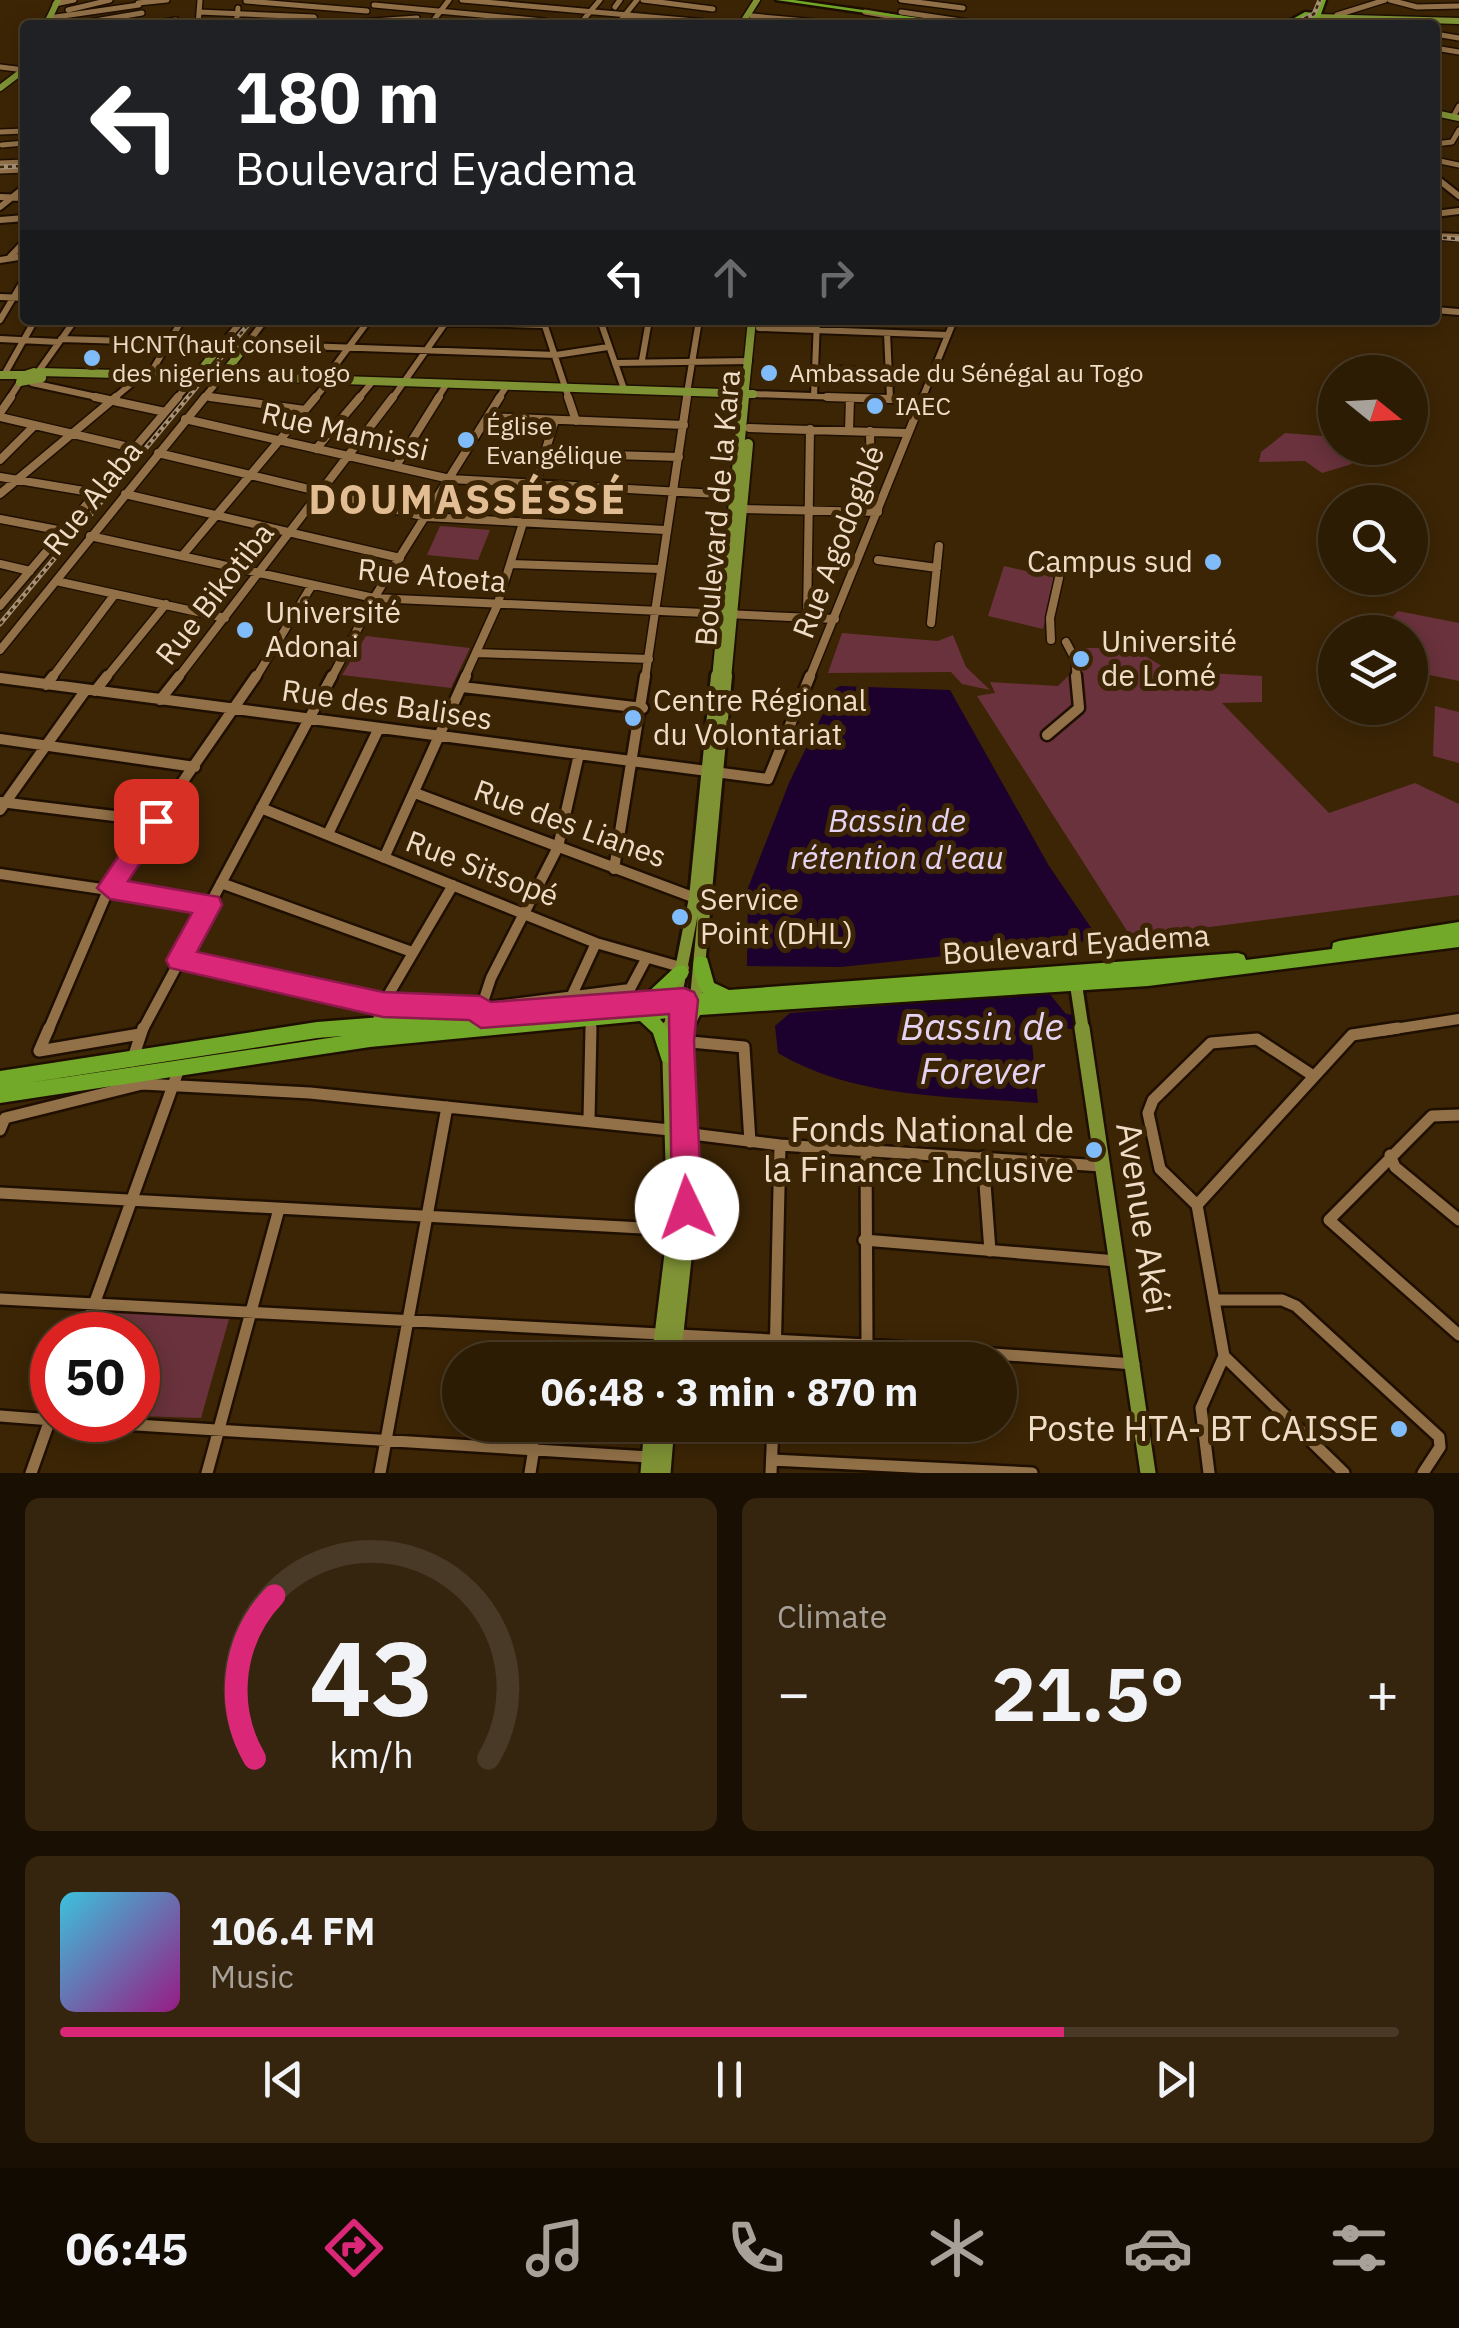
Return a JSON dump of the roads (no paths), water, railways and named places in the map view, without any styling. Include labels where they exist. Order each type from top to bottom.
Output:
[{"type":"highway","points":[[780,0],[896,15]]},
{"type":"highway","points":[[793,0],[931,20]]},
{"type":"highway","points":[[1312,17],[1321,0]]},
{"type":"highway","name":"Boulevard Eyadema","points":[[686,1005],[731,997],[1075,979],[1284,956],[1459,930]]},
{"type":"highway","points":[[0,1078],[131,1065],[377,1024],[480,1012],[646,1009],[1075,979],[1304,962],[1459,940]]},
{"type":"highway","points":[[182,1057],[591,1020],[646,1009],[688,967],[708,987],[731,997]]},
{"type":"highway","points":[[646,1009],[674,1044],[686,1005]]},
{"type":"highway","points":[[0,1095],[131,1065]]},
{"type":"main road","points":[[748,20],[760,0]]},
{"type":"main road","points":[[49,19],[57,2]]},
{"type":"main road","points":[[1312,17],[1459,20]]},
{"type":"main road","points":[[1338,18],[1459,20]]},
{"type":"main road","name":"Boulevard de la Kara","points":[[728,616],[744,509],[751,428],[749,361],[757,325]]},
{"type":"main road","name":"Boulevard de la Kara","points":[[686,1005],[688,967],[702,899],[714,772],[728,616],[732,495],[757,325]]},
{"type":"main road","points":[[4,375],[32,380],[60,370],[196,376],[222,344],[247,344]]},
{"type":"main road","points":[[222,376],[247,344]]},
{"type":"main road","points":[[222,376],[749,394]]},
{"type":"main road","name":"Boulevard de la Kara","points":[[686,1005],[688,967]]},
{"type":"main road","name":"Avenue Akéi","points":[[1075,979],[1120,1261],[1148,1473]]},
{"type":"main road","points":[[665,1342],[681,1230],[674,1044]]},
{"type":"main road","points":[[668,1335],[669,1342]]},
{"type":"main road","points":[[664,1473],[666,1442]]},
{"type":"street","points":[[57,2],[74,0]]},
{"type":"street","points":[[49,19],[110,0]]},
{"type":"street","points":[[49,19],[168,0]]},
{"type":"street","points":[[198,20],[200,0]]},
{"type":"street","points":[[236,20],[236,10],[247,0],[367,11]]},
{"type":"street","points":[[432,20],[448,0]]},
{"type":"street","points":[[462,0],[527,3],[678,20]]},
{"type":"street","points":[[546,20],[564,0]]},
{"type":"street","points":[[583,20],[600,0]]},
{"type":"street","points":[[615,7],[620,0]]},
{"type":"street","points":[[622,20],[640,0],[714,9]]},
{"type":"street","points":[[918,20],[896,15],[897,0],[963,8]]},
{"type":"street","points":[[954,20],[970,0]]},
{"type":"street","points":[[1338,18],[1387,0],[1426,7],[1458,3]]},
{"type":"street","points":[[360,20],[377,2],[519,20]]},
{"type":"street","points":[[478,15],[492,2]]},
{"type":"street","points":[[706,20],[718,2]]},
{"type":"street","points":[[138,3],[144,20]]},
{"type":"street","points":[[1426,7],[1436,18]]},
{"type":"street","points":[[199,12],[236,10],[315,20]]},
{"type":"street","points":[[80,14],[81,20]]},
{"type":"street","points":[[104,20],[142,14]]},
{"type":"street","points":[[465,20],[466,14]]},
{"type":"street","points":[[847,20],[848,15]]},
{"type":"street","points":[[752,16],[794,20]]},
{"type":"street","points":[[1456,118],[1459,106]]},
{"type":"street","points":[[1456,142],[1459,130]]},
{"type":"street","points":[[0,132],[20,131]]},
{"type":"street","points":[[1,146],[9,132]]},
{"type":"street","points":[[1440,181],[1459,196]]},
{"type":"street","points":[[1440,189],[1459,188]]},
{"type":"street","points":[[0,207],[20,192]]},
{"type":"street","points":[[0,197],[20,198]]},
{"type":"street","points":[[0,320],[20,287]]},
{"type":"street","points":[[0,297],[20,298]]},
{"type":"street","points":[[4,375],[32,325]]},
{"type":"street","points":[[72,325],[32,380],[0,415],[133,448]]},
{"type":"street","points":[[0,494],[146,374],[179,325]]},
{"type":"street","points":[[0,338],[222,344],[238,325]]},
{"type":"street","points":[[247,344],[261,325]]},
{"type":"street","points":[[182,556],[305,410],[367,325]]},
{"type":"street","name":"Rue Bikotiba","points":[[160,700],[351,456],[444,325]]},
{"type":"street","points":[[545,325],[576,420]]},
{"type":"street","points":[[601,325],[624,390]]},
{"type":"street","points":[[642,360],[648,325]]},
{"type":"street","points":[[614,868],[635,762],[659,569],[698,325]]},
{"type":"street","points":[[774,325],[948,335]]},
{"type":"street","points":[[814,396],[817,325]]},
{"type":"street","points":[[930,325],[931,334]]},
{"type":"street","name":"Rue Agodogblé","points":[[768,779],[952,325]]},
{"type":"street","points":[[887,333],[890,399]]},
{"type":"street","points":[[247,344],[556,355],[608,347]]},
{"type":"street","points":[[616,364],[642,360],[749,361]]},
{"type":"street","points":[[816,368],[889,371]]},
{"type":"street","points":[[0,606],[196,376]]},
{"type":"street","name":"Rue Alaba","points":[[0,649],[222,376]]},
{"type":"street","points":[[32,380],[110,402],[165,412]]},
{"type":"street","points":[[316,449],[373,381]]},
{"type":"street","points":[[396,466],[446,384]]},
{"type":"street","points":[[131,1065],[140,1034],[374,598],[506,387]]},
{"type":"street","points":[[749,394],[922,400]]},
{"type":"street","points":[[205,396],[305,410]]},
{"type":"street","points":[[848,431],[850,398]]},
{"type":"street","points":[[488,417],[684,425]]},
{"type":"street","name":"Rue Mamissi","points":[[186,419],[450,479],[534,487],[732,495]]},
{"type":"street","points":[[384,858],[497,606],[556,420]]},
{"type":"street","points":[[0,460],[34,426]]},
{"type":"street","points":[[751,428],[905,433]]},
{"type":"street","points":[[807,620],[810,429]]},
{"type":"street","points":[[870,431],[871,500],[878,511]]},
{"type":"street","points":[[158,453],[426,517],[665,530]]},
{"type":"street","points":[[545,453],[679,457]]},
{"type":"street","points":[[0,477],[96,493]]},
{"type":"street","points":[[124,494],[400,558]]},
{"type":"street","points":[[744,509],[878,511]]},
{"type":"street","points":[[0,519],[63,531]]},
{"type":"street","name":"Rue Atoeta","points":[[90,536],[374,598],[834,619]]},
{"type":"street","points":[[931,624],[940,546]]},
{"type":"street","points":[[878,560],[937,568]]},
{"type":"street","points":[[0,564],[30,571]]},
{"type":"street","points":[[512,564],[659,569]]},
{"type":"street","points":[[1051,640],[1050,618],[1059,578]]},
{"type":"street","points":[[56,580],[225,618]]},
{"type":"street","points":[[140,1034],[39,1051],[110,888],[236,711],[312,585]]},
{"type":"street","points":[[46,686],[115,594]]},
{"type":"street","points":[[2,805],[90,691],[166,604]]},
{"type":"street","points":[[1047,735],[1069,721],[1079,708],[1075,659],[1066,642]]},
{"type":"street","points":[[477,652],[649,659]]},
{"type":"street","name":"Rue des Balises","points":[[0,678],[440,739],[768,779]]},
{"type":"street","points":[[462,687],[643,708]]},
{"type":"street","points":[[328,834],[378,730]]},
{"type":"street","points":[[0,739],[195,767]]},
{"type":"street","points":[[480,1012],[523,911],[558,847],[579,754]]},
{"type":"street","name":"Rue des Lianes","points":[[415,793],[702,899]]},
{"type":"street","points":[[2,805],[156,821]]},
{"type":"street","name":"Rue Sitsopé","points":[[261,808],[596,943],[688,967]]},
{"type":"street","points":[[0,874],[210,905]]},
{"type":"street","points":[[221,883],[412,952]]},
{"type":"street","points":[[377,1024],[383,1004],[453,885]]},
{"type":"street","points":[[572,995],[596,943]]},
{"type":"street","points":[[180,960],[383,1004],[480,1012],[630,989],[646,959]]},
{"type":"street","points":[[589,1119],[591,1020]]},
{"type":"street","points":[[1198,1205],[1352,1035],[1459,1020]]},
{"type":"street","points":[[1209,1473],[1202,1408],[1224,1356],[1198,1205],[1160,1169],[1148,1114],[1153,1100],[1211,1043],[1258,1039],[1312,1075]]},
{"type":"street","points":[[674,1044],[744,1047],[750,1142]]},
{"type":"street","points":[[91,1312],[182,1057]]},
{"type":"street","points":[[2,1122],[132,1085],[174,1085],[589,1119],[780,1145],[1105,1166]]},
{"type":"street","points":[[380,1473],[405,1320],[447,1108]]},
{"type":"street","points":[[1459,1115],[1432,1116],[1333,1215],[1331,1226],[1459,1335]]},
{"type":"street","points":[[0,1299],[776,1342],[780,1145]]},
{"type":"street","points":[[866,1149],[866,1342]]},
{"type":"street","points":[[1390,1155],[1395,1167],[1459,1220]]},
{"type":"street","points":[[983,1157],[990,1251]]},
{"type":"street","points":[[0,1193],[681,1230]]},
{"type":"street","points":[[207,1473],[279,1209]]},
{"type":"street","points":[[864,1240],[1120,1261]]},
{"type":"street","points":[[1214,1300],[1282,1300],[1296,1306],[1439,1437],[1440,1446],[1423,1473]]},
{"type":"street","points":[[1017,1356],[1134,1364]]},
{"type":"street","points":[[1224,1356],[1344,1473]]},
{"type":"street","points":[[0,1416],[30,1417]]},
{"type":"street","points":[[160,1427],[534,1448],[648,1465]]},
{"type":"street","points":[[31,1473],[43,1442]]},
{"type":"street","points":[[530,1473],[534,1448]]},
{"type":"street","points":[[771,1466],[1032,1473]]},
{"type":"water","name":"Bassin de rétention d'eau","points":[[840,686],[950,690],[1049,866],[1094,932],[1087,941],[841,967],[747,966],[748,888],[789,783],[835,689]]},
{"type":"water","name":"Bassin de Forever","points":[[1048,992],[1066,1014],[1074,1015],[1075,1030],[1061,1027],[1054,1019],[1030,1023],[1038,1103],[871,1087],[808,1068],[778,1053],[775,1026],[790,1013]]},
{"type":"waterway","points":[[0,166],[20,165]]},
{"type":"railway","points":[[1301,20],[1314,14],[1320,0]]},
{"type":"railway","points":[[0,167],[20,166]]},
{"type":"railway","points":[[1440,237],[1459,239]]},
{"type":"railway","points":[[0,624],[248,325]]},
{"type":"place","name":"HCNT(haut conseil des nigeriens au togo","points":[[92,358]]},
{"type":"place","name":"Ambassade du Sénégal au Togo","points":[[769,373]]},
{"type":"place","name":"IAEC","points":[[875,406]]},
{"type":"place","name":"Église Evangélique","points":[[466,440]]},
{"type":"place","name":"Campus sud","points":[[1213,562]]},
{"type":"place","name":"Université Adonai","points":[[245,630]]},
{"type":"place","name":"Université de Lomé","points":[[1081,659]]},
{"type":"place","name":"Centre Régional du Volontariat","points":[[633,718]]},
{"type":"place","name":"Service Point (DHL)","points":[[680,917]]},
{"type":"place","name":"Fonds National de la Finance Inclusive","points":[[1094,1150]]},
{"type":"place","name":"Poste HTA- BT CAISSE","points":[[1399,1429]]},
{"type":"district","name":"DOUMASSÉSSÉ","points":[[468,500]]}]
